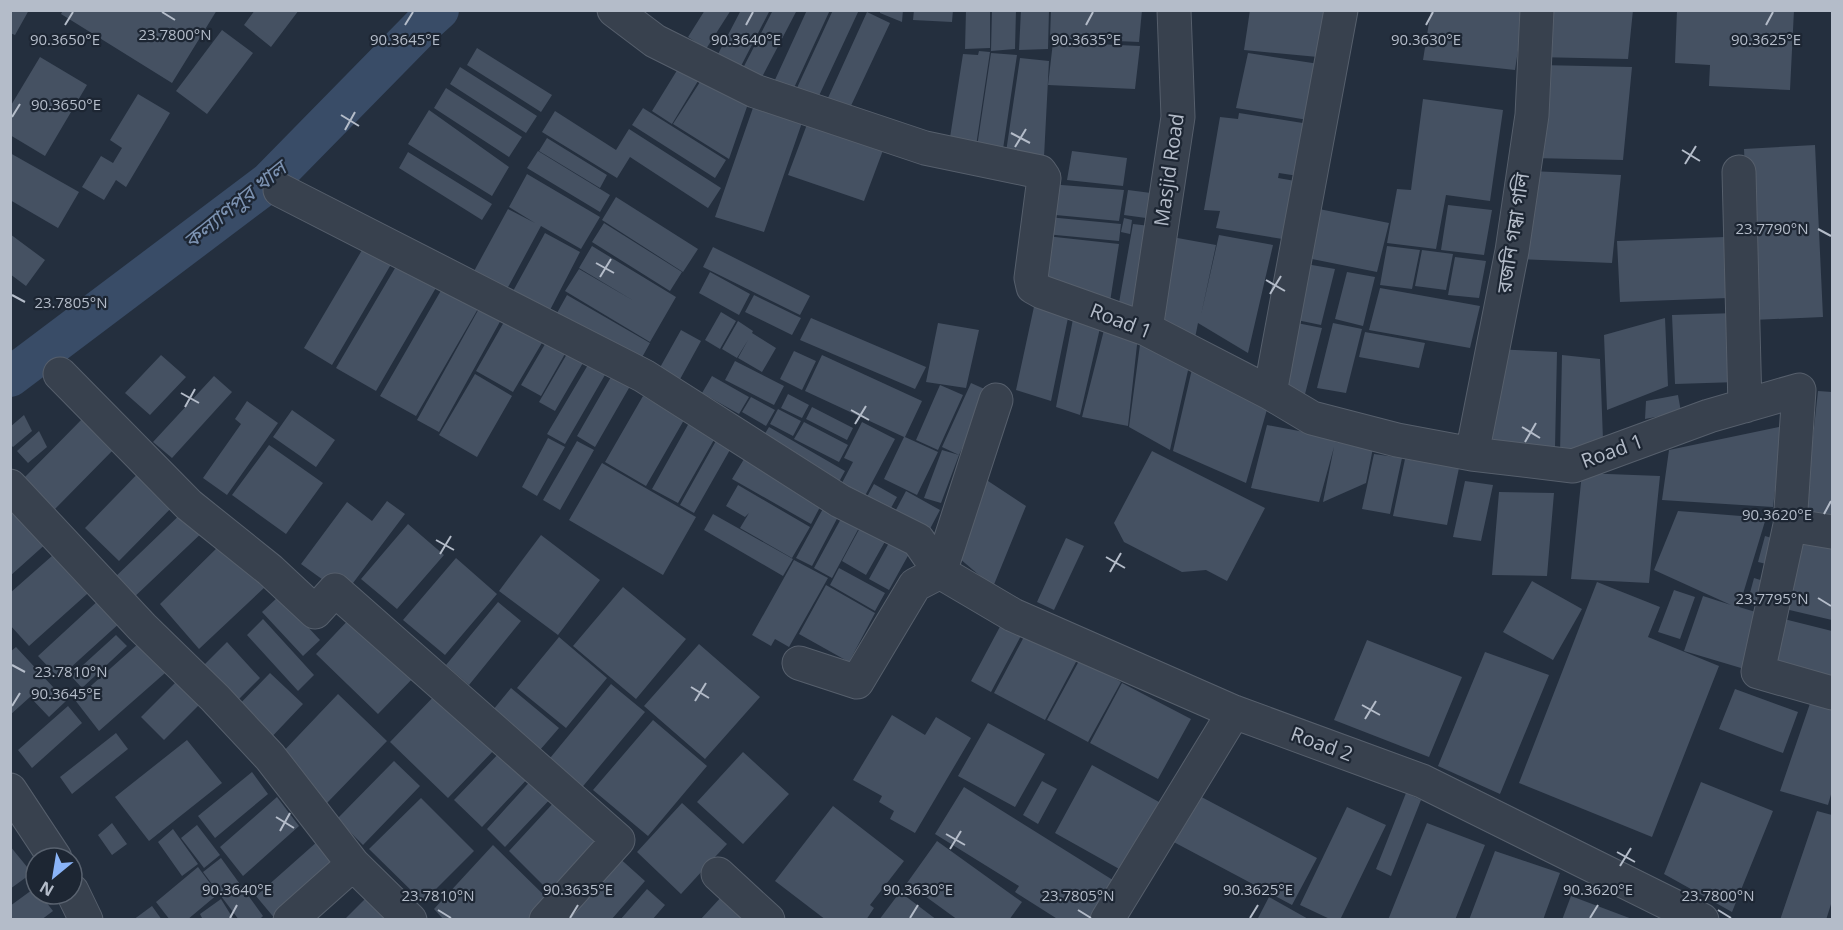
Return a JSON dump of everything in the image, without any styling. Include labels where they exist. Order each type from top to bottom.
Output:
[{"type":"street","name":"Road 1","points":[[614,10],[655,41],[755,91],[925,148],[1040,172],[1044,178],[1030,278],[1034,287],[1042,292],[1146,329],[1270,393],[1312,418],[1397,440],[1472,454],[1573,466],[1709,416],[1799,390],[1790,525]]},
{"type":"street","name":"Masjid Road","points":[[1146,329],[1178,117],[1174,10]]},
{"type":"street","points":[[1270,393],[1341,10]]},
{"type":"street","name":"রজনি গন্ধা গলি","points":[[1472,454],[1512,251],[1530,127],[1537,10]]},
{"type":"street","points":[[1739,172],[1750,405]]},
{"type":"street","points":[[280,190],[644,376],[840,501],[918,540],[940,572]]},
{"type":"street","points":[[60,375],[189,505],[270,570],[315,612],[335,590],[618,840],[546,920]]},
{"type":"street","points":[[799,663],[857,682],[915,585],[940,572],[996,400]]},
{"type":"street","points":[[10,486],[142,627],[215,698],[270,757],[353,864],[410,920]]},
{"type":"street","points":[[1833,532],[1790,525],[1758,672],[1833,693]]},
{"type":"street","name":"Road 2","points":[[940,572],[1013,615],[1234,712],[1422,781],[1681,914]]},
{"type":"street","points":[[1107,920],[1234,712]]},
{"type":"street","points":[[10,790],[47,846]]},
{"type":"street","points":[[290,920],[353,864]]},
{"type":"street","points":[[718,874],[768,920]]},
{"type":"street","points":[[79,906],[86,920]]},
{"type":"building","points":[[10,10],[29,10],[15,35],[10,33]]},
{"type":"building","points":[[63,10],[217,10],[172,83],[61,14]]},
{"type":"building","points":[[255,10],[299,10],[271,47],[244,25]]},
{"type":"building","points":[[705,10],[731,10],[706,49],[688,37]]},
{"type":"building","points":[[741,10],[770,10],[740,68],[717,56]]},
{"type":"building","points":[[773,10],[797,10],[761,79],[742,70]]},
{"type":"building","points":[[807,10],[830,10],[793,90],[774,82]]},
{"type":"building","points":[[833,10],[859,10],[817,100],[796,90]]},
{"type":"building","points":[[880,10],[903,10],[902,22],[880,13]]},
{"type":"building","points":[[914,10],[953,10],[952,22],[913,20]]},
{"type":"building","points":[[966,10],[990,10],[990,48],[965,49]]},
{"type":"building","points":[[992,10],[1016,10],[1015,49],[991,51]]},
{"type":"building","points":[[1021,10],[1049,10],[1048,49],[1019,50]]},
{"type":"building","points":[[1051,10],[1142,10],[1139,42],[1050,38]]},
{"type":"building","points":[[1250,10],[1325,12],[1318,57],[1244,50]]},
{"type":"building","points":[[1431,10],[1524,10],[1515,70],[1423,60]]},
{"type":"building","points":[[1540,10],[1633,10],[1628,59],[1535,57]]},
{"type":"building","points":[[1677,10],[1794,10],[1790,90],[1709,86],[1710,65],[1675,63]]},
{"type":"building","points":[[867,12],[890,23],[849,110],[827,100]]},
{"type":"building","points":[[222,30],[253,53],[207,114],[176,91]]},
{"type":"building","points":[[1053,42],[1140,46],[1135,89],[1048,85]]},
{"type":"building","points":[[477,48],[552,95],[541,112],[467,65]]},
{"type":"building","points":[[979,51],[990,52],[976,146],[949,144],[963,54],[978,55]]},
{"type":"building","points":[[991,53],[1017,55],[1003,149],[977,147]]},
{"type":"building","points":[[1248,53],[1319,64],[1308,120],[1236,108]]},
{"type":"building","points":[[40,57],[87,85],[45,156],[10,135],[10,107]]},
{"type":"building","points":[[1020,58],[1049,61],[1044,157],[1006,152]]},
{"type":"building","points":[[684,59],[704,71],[672,124],[652,111]]},
{"type":"building","points":[[1540,65],[1632,67],[1623,160],[1532,158]]},
{"type":"building","points":[[460,67],[537,116],[526,133],[450,84]]},
{"type":"building","points":[[707,71],[750,98],[729,159],[673,124]]},
{"type":"building","points":[[446,88],[522,137],[509,157],[434,108]]},
{"type":"building","points":[[138,94],[170,113],[126,187],[116,180],[104,200],[82,187],[101,156],[113,163],[122,148],[110,140]]},
{"type":"building","points":[[1423,99],[1503,110],[1490,201],[1446,195],[1436,249],[1387,243],[1397,189],[1411,190]]},
{"type":"building","points":[[755,102],[804,117],[764,232],[715,217]]},
{"type":"building","points":[[643,108],[726,160],[715,178],[632,125]]},
{"type":"building","points":[[429,110],[509,167],[492,196],[408,144]]},
{"type":"building","points":[[555,111],[616,150],[629,129],[721,188],[708,208],[630,157],[617,178],[542,132]]},
{"type":"building","points":[[1239,113],[1309,124],[1298,176],[1279,173],[1278,178],[1301,182],[1289,240],[1216,228],[1220,211],[1204,210],[1220,117],[1238,119]]},
{"type":"building","points":[[809,119],[885,145],[864,201],[788,175]]},
{"type":"building","points":[[547,138],[607,175],[600,188],[539,151]]},
{"type":"building","points":[[1815,145],[1823,317],[1752,320],[1744,149]]},
{"type":"building","points":[[538,151],[610,195],[600,212],[527,168]]},
{"type":"building","points":[[1072,151],[1127,158],[1123,186],[1067,180]]},
{"type":"building","points":[[408,152],[492,204],[482,220],[399,168]]},
{"type":"building","points":[[10,153],[79,192],[58,228],[10,200]]},
{"type":"building","points":[[1530,171],[1621,175],[1612,263],[1521,259]]},
{"type":"building","points":[[527,174],[600,217],[581,249],[541,226],[506,291],[473,273],[508,209],[535,223],[509,207]]},
{"type":"building","points":[[1049,184],[1124,190],[1119,221],[1045,214]]},
{"type":"building","points":[[1128,190],[1151,193],[1146,218],[1124,215]]},
{"type":"building","points":[[616,197],[698,249],[683,272],[602,220]]},
{"type":"building","points":[[1448,205],[1492,210],[1484,255],[1441,250]]},
{"type":"building","points":[[1319,209],[1389,223],[1377,272],[1307,258]]},
{"type":"building","points":[[1048,217],[1121,224],[1119,241],[1045,234]]},
{"type":"building","points":[[1124,218],[1132,220],[1130,234],[1121,232]]},
{"type":"building","points":[[604,223],[682,272],[670,291],[592,242]]},
{"type":"building","points":[[1133,224],[1159,227],[1142,318],[1117,314]]},
{"type":"building","points":[[545,233],[580,252],[549,312],[512,293]]},
{"type":"building","points":[[10,234],[45,260],[26,286],[10,274]]},
{"type":"building","points":[[1219,235],[1273,245],[1248,353],[1198,323],[1195,338],[1154,317],[1172,237],[1216,245],[1201,315]]},
{"type":"building","points":[[1046,236],[1119,244],[1110,302],[1039,280]]},
{"type":"building","points":[[1725,237],[1728,298],[1620,302],[1617,241]]},
{"type":"building","points":[[365,245],[393,261],[332,365],[304,348]]},
{"type":"building","points":[[592,246],[676,297],[650,342],[565,291],[579,269],[634,301],[579,268]]},
{"type":"building","points":[[1387,246],[1420,250],[1412,289],[1380,285]]},
{"type":"building","points":[[713,247],[810,296],[800,315],[703,267]]},
{"type":"building","points":[[1422,250],[1453,254],[1446,290],[1415,286]]},
{"type":"building","points":[[1455,257],[1486,261],[1479,298],[1448,295]]},
{"type":"building","points":[[398,263],[437,286],[376,391],[336,368]]},
{"type":"building","points":[[1306,264],[1335,269],[1321,325],[1292,319]]},
{"type":"building","points":[[710,272],[750,294],[739,315],[699,293]]},
{"type":"building","points":[[1347,272],[1375,277],[1363,326],[1335,319]]},
{"type":"building","points":[[443,287],[479,307],[416,416],[380,396]]},
{"type":"building","points":[[1380,288],[1480,306],[1470,348],[1369,330]]},
{"type":"building","points":[[567,295],[650,343],[635,370],[552,322]]},
{"type":"building","points":[[754,295],[801,318],[792,335],[745,312]]},
{"type":"building","points":[[1035,302],[1069,313],[1051,401],[1016,390]]},
{"type":"building","points":[[481,305],[502,318],[439,432],[417,420]]},
{"type":"building","points":[[721,312],[736,321],[720,349],[705,340]]},
{"type":"building","points":[[1736,313],[1738,382],[1675,384],[1672,315]]},
{"type":"building","points":[[508,315],[546,336],[513,392],[476,371]]},
{"type":"building","points":[[811,318],[926,367],[915,389],[800,340]]},
{"type":"building","points":[[1665,318],[1668,386],[1607,410],[1604,335]]},
{"type":"building","points":[[1073,319],[1100,328],[1080,415],[1056,407]]},
{"type":"building","points":[[738,321],[776,348],[762,372],[738,358],[748,340],[737,358],[722,349]]},
{"type":"building","points":[[1106,322],[1138,336],[1128,426],[1082,417]]},
{"type":"building","points":[[1292,322],[1322,328],[1304,398],[1278,380]]},
{"type":"building","points":[[938,323],[979,330],[966,388],[926,382]]},
{"type":"building","points":[[1333,323],[1362,329],[1346,393],[1317,388]]},
{"type":"building","points":[[681,330],[701,341],[673,392],[653,380]]},
{"type":"building","points":[[1365,332],[1425,343],[1419,368],[1359,357]]},
{"type":"building","points":[[551,334],[570,345],[541,396],[521,385]]},
{"type":"building","points":[[1141,337],[1189,366],[1170,450],[1129,427]]},
{"type":"building","points":[[571,347],[587,356],[555,411],[539,402]]},
{"type":"building","points":[[1494,349],[1557,352],[1555,448],[1483,445]]},
{"type":"building","points":[[794,351],[816,361],[802,390],[780,379]]},
{"type":"building","points":[[161,355],[186,377],[150,415],[125,393]]},
{"type":"building","points":[[822,355],[922,401],[905,437],[938,452],[917,495],[884,479],[904,437],[805,391]]},
{"type":"building","points":[[1562,355],[1600,359],[1603,440],[1560,454]]},
{"type":"building","points":[[592,358],[609,368],[565,444],[547,434]]},
{"type":"building","points":[[735,361],[784,386],[774,405],[725,380]]},
{"type":"building","points":[[1192,369],[1268,406],[1246,483],[1173,451]]},
{"type":"building","points":[[615,370],[633,381],[595,447],[577,436]]},
{"type":"building","points":[[475,374],[512,396],[477,457],[439,435]]},
{"type":"building","points":[[214,376],[232,392],[172,458],[153,442]]},
{"type":"building","points":[[712,376],[749,397],[739,414],[702,393]]},
{"type":"building","points":[[971,383],[989,391],[959,455],[942,447]]},
{"type":"building","points":[[940,385],[963,395],[938,450],[916,440]]},
{"type":"building","points":[[1818,391],[1832,392],[1832,521],[1804,519]]},
{"type":"building","points":[[788,394],[809,405],[802,418],[781,408]]},
{"type":"building","points":[[1678,395],[1681,412],[1645,419],[1646,401]]},
{"type":"building","points":[[643,396],[684,420],[646,486],[605,462]]},
{"type":"building","points":[[751,397],[775,410],[766,426],[742,412]]},
{"type":"building","points":[[247,401],[278,423],[227,495],[203,478],[241,424],[235,419]]},
{"type":"building","points":[[812,407],[853,428],[847,440],[806,419]]},
{"type":"building","points":[[778,409],[801,421],[793,436],[770,424]]},
{"type":"building","points":[[292,410],[335,440],[316,467],[273,437]]},
{"type":"building","points":[[24,415],[32,431],[13,447],[10,444],[10,427]]},
{"type":"building","points":[[86,415],[118,445],[55,509],[24,478]]},
{"type":"building","points":[[804,422],[848,445],[839,462],[794,439]]},
{"type":"building","points":[[862,422],[895,439],[858,509],[835,496],[853,462],[844,458]]},
{"type":"building","points":[[689,423],[715,438],[678,503],[652,489]]},
{"type":"building","points":[[1267,425],[1336,438],[1335,442],[1373,448],[1366,483],[1323,502],[1334,447],[1319,502],[1251,488]]},
{"type":"building","points":[[1783,426],[1773,507],[1662,500],[1669,450]]},
{"type":"building","points":[[769,427],[845,471],[835,489],[758,445]]},
{"type":"building","points":[[39,431],[47,447],[28,463],[17,451]]},
{"type":"building","points":[[548,438],[565,447],[537,496],[522,487]]},
{"type":"building","points":[[717,439],[731,448],[694,513],[680,505]]},
{"type":"building","points":[[577,441],[594,450],[560,510],[543,500]]},
{"type":"building","points":[[269,445],[323,483],[286,534],[232,495]]},
{"type":"building","points":[[750,449],[827,494],[811,524],[732,479]]},
{"type":"building","points":[[942,450],[959,455],[941,503],[924,498]]},
{"type":"building","points":[[1152,451],[1265,508],[1227,581],[1206,570],[1182,572],[1124,542],[1114,523]]},
{"type":"building","points":[[1374,454],[1402,458],[1390,514],[1362,509]]},
{"type":"building","points":[[1405,459],[1459,468],[1447,525],[1393,516]]},
{"type":"building","points":[[602,463],[696,517],[663,575],[569,520]]},
{"type":"building","points":[[147,464],[181,498],[119,561],[85,528]]},
{"type":"building","points":[[1582,473],[1660,476],[1649,583],[1571,579]]},
{"type":"building","points":[[982,477],[1026,506],[993,587],[952,552]]},
{"type":"building","points":[[1465,481],[1493,485],[1481,541],[1453,537]]},
{"type":"building","points":[[874,484],[897,497],[886,517],[863,504]]},
{"type":"building","points":[[738,485],[810,527],[792,558],[740,528],[749,513],[745,517],[726,506]]},
{"type":"building","points":[[906,491],[940,510],[923,542],[889,523]]},
{"type":"building","points":[[1499,492],[1554,493],[1547,576],[1492,575]]},
{"type":"building","points":[[387,501],[405,514],[344,595],[301,564],[347,502],[372,521]]},
{"type":"building","points":[[10,503],[49,541],[10,576]]},
{"type":"building","points":[[825,505],[840,513],[812,566],[796,558]]},
{"type":"building","points":[[189,506],[207,528],[130,601],[112,580]]},
{"type":"building","points":[[1678,511],[1766,518],[1739,607],[1769,616],[1751,671],[1684,651],[1703,596],[1731,605],[1654,570]]},
{"type":"building","points":[[713,514],[793,559],[783,576],[704,530]]},
{"type":"building","points":[[843,515],[861,524],[832,578],[814,568]]},
{"type":"building","points":[[408,524],[444,555],[397,609],[361,579]]},
{"type":"building","points":[[862,524],[887,538],[866,575],[842,561]]},
{"type":"building","points":[[541,535],[600,580],[558,635],[499,591]]},
{"type":"building","points":[[1765,536],[1782,541],[1775,566],[1758,562]]},
{"type":"building","points":[[1801,537],[1832,544],[1832,620],[1781,608]]},
{"type":"building","points":[[1066,538],[1084,546],[1054,610],[1037,602]]},
{"type":"building","points":[[224,541],[265,587],[199,649],[160,604]]},
{"type":"building","points":[[890,541],[910,552],[889,590],[869,579]]},
{"type":"building","points":[[61,548],[96,586],[29,646],[10,625],[10,593]]},
{"type":"building","points":[[456,558],[497,594],[445,655],[403,620]]},
{"type":"building","points":[[794,560],[828,578],[789,647],[775,639],[771,646],[752,635]]},
{"type":"building","points":[[839,568],[885,593],[875,611],[830,585]]},
{"type":"building","points":[[1754,578],[1770,583],[1764,609],[1747,604]]},
{"type":"building","points":[[1532,581],[1582,609],[1553,660],[1503,632]]},
{"type":"building","points":[[1597,582],[1660,607],[1648,637],[1719,666],[1652,837],[1519,783]]},
{"type":"building","points":[[826,585],[875,613],[849,662],[799,634]]},
{"type":"building","points":[[623,587],[686,639],[636,699],[573,646]]},
{"type":"building","points":[[1674,590],[1695,597],[1680,639],[1658,632]]},
{"type":"building","points":[[279,596],[320,640],[303,656],[262,612]]},
{"type":"building","points":[[101,598],[122,621],[59,678],[38,656]]},
{"type":"building","points":[[498,602],[521,621],[469,685],[446,665]]},
{"type":"building","points":[[354,614],[417,674],[378,714],[316,654]]},
{"type":"building","points":[[1776,617],[1832,631],[1832,683],[1761,666]]},
{"type":"building","points":[[263,619],[314,675],[298,691],[247,635]]},
{"type":"building","points":[[1003,621],[1023,632],[991,692],[971,681]]},
{"type":"building","points":[[1026,633],[1077,660],[1045,720],[994,693]]},
{"type":"building","points":[[116,635],[127,646],[82,688],[71,676]]},
{"type":"building","points":[[148,635],[173,666],[99,731],[75,700]]},
{"type":"building","points":[[559,637],[607,678],[566,728],[517,688]]},
{"type":"building","points":[[1367,640],[1462,677],[1429,757],[1334,720]]},
{"type":"building","points":[[227,642],[260,678],[234,704],[201,668]]},
{"type":"building","points":[[699,644],[760,697],[705,759],[644,706]]},
{"type":"building","points":[[16,647],[66,701],[49,717],[30,697],[10,715],[10,652]]},
{"type":"building","points":[[1485,652],[1549,675],[1500,794],[1438,766]]},
{"type":"building","points":[[1080,659],[1121,682],[1088,742],[1047,720]]},
{"type":"building","points":[[270,673],[303,704],[265,744],[231,713]]},
{"type":"building","points":[[181,677],[204,700],[164,740],[141,717]]},
{"type":"building","points":[[1122,683],[1191,719],[1158,779],[1090,743]]},
{"type":"building","points":[[611,684],[645,712],[579,791],[546,763]]},
{"type":"building","points":[[511,688],[559,728],[540,750],[493,710]]},
{"type":"building","points":[[1735,689],[1798,712],[1783,753],[1719,729]]},
{"type":"building","points":[[1815,689],[1832,694],[1832,791],[1828,805],[1780,791]]},
{"type":"building","points":[[440,690],[498,746],[448,798],[390,742]]},
{"type":"building","points":[[338,694],[387,741],[327,803],[278,757]]},
{"type":"building","points":[[68,706],[82,723],[32,768],[18,750]]},
{"type":"building","points":[[892,715],[925,735],[936,717],[971,738],[915,833],[890,819],[894,811],[879,802],[882,796],[853,780]]},
{"type":"building","points":[[653,720],[707,766],[648,836],[593,790]]},
{"type":"building","points":[[988,723],[1045,754],[1015,807],[958,776]]},
{"type":"building","points":[[116,733],[128,749],[72,794],[60,777]]},
{"type":"building","points":[[187,740],[222,783],[149,841],[115,797]]},
{"type":"building","points":[[504,748],[532,774],[482,827],[454,800]]},
{"type":"building","points":[[743,752],[789,794],[743,844],[697,802]]},
{"type":"building","points":[[394,761],[420,786],[363,845],[337,819]]},
{"type":"building","points":[[1092,765],[1159,802],[1121,870],[1055,833]]},
{"type":"building","points":[[252,772],[268,794],[215,838],[198,816]]},
{"type":"building","points":[[535,776],[554,795],[505,847],[487,829]]},
{"type":"building","points":[[1042,781],[1057,789],[1038,824],[1023,815]]},
{"type":"building","points":[[1701,782],[1773,811],[1732,912],[1664,874]]},
{"type":"building","points":[[964,787],[1124,887],[1102,920],[1059,920],[1015,892],[1019,886],[935,834]]},
{"type":"building","points":[[1192,792],[1317,858],[1292,905],[1168,839]]},
{"type":"building","points":[[1406,793],[1421,800],[1391,876],[1376,869]]},
{"type":"building","points":[[277,797],[299,826],[243,876],[220,847]]},
{"type":"building","points":[[421,798],[474,851],[423,902],[369,849]]},
{"type":"building","points":[[557,799],[599,840],[550,892],[509,851]]},
{"type":"building","points":[[682,803],[727,844],[681,894],[637,852]]},
{"type":"building","points":[[833,806],[904,861],[870,905],[874,908],[866,920],[826,920],[775,881]]},
{"type":"building","points":[[1347,807],[1386,825],[1340,920],[1332,920],[1300,905]]},
{"type":"building","points":[[1817,811],[1832,815],[1832,901],[1826,920],[1780,920]]},
{"type":"building","points":[[112,823],[127,844],[112,855],[98,835]]},
{"type":"building","points":[[1427,823],[1485,845],[1455,920],[1388,920]]},
{"type":"building","points":[[197,825],[220,855],[204,868],[181,838]]},
{"type":"building","points":[[173,829],[198,864],[182,876],[158,842]]},
{"type":"building","points":[[318,841],[340,868],[276,920],[256,896]]},
{"type":"building","points":[[937,841],[1022,902],[1009,920],[958,920],[907,883]]},
{"type":"building","points":[[493,845],[550,901],[533,920],[444,920],[434,909]]},
{"type":"building","points":[[10,846],[24,863],[24,879],[10,889]]},
{"type":"building","points":[[1495,851],[1560,873],[1543,920],[1469,920]]},
{"type":"building","points":[[616,855],[645,881],[611,920],[559,920]]},
{"type":"building","points":[[221,858],[263,916],[259,920],[239,920],[203,872]]},
{"type":"building","points":[[198,867],[218,894],[187,920],[170,920],[156,902]]},
{"type":"building","points":[[647,889],[665,905],[652,920],[620,920]]},
{"type":"building","points":[[373,891],[402,920],[344,920]]},
{"type":"building","points":[[900,892],[937,920],[879,920]]},
{"type":"building","points":[[723,895],[750,920],[700,920]]},
{"type":"building","points":[[24,896],[24,906],[49,906],[53,911],[41,920],[10,920],[10,906]]},
{"type":"building","points":[[1571,896],[1632,919],[1632,920],[1562,920]]},
{"type":"building","points":[[1269,897],[1310,920],[1257,920]]},
{"type":"building","points":[[221,899],[234,920],[203,920],[200,914]]},
{"type":"building","points":[[152,906],[162,920],[133,920]]},
{"type":"waterway","name":"কল্যাণপুর খাল","points":[[10,377],[269,182],[439,10]]}]
